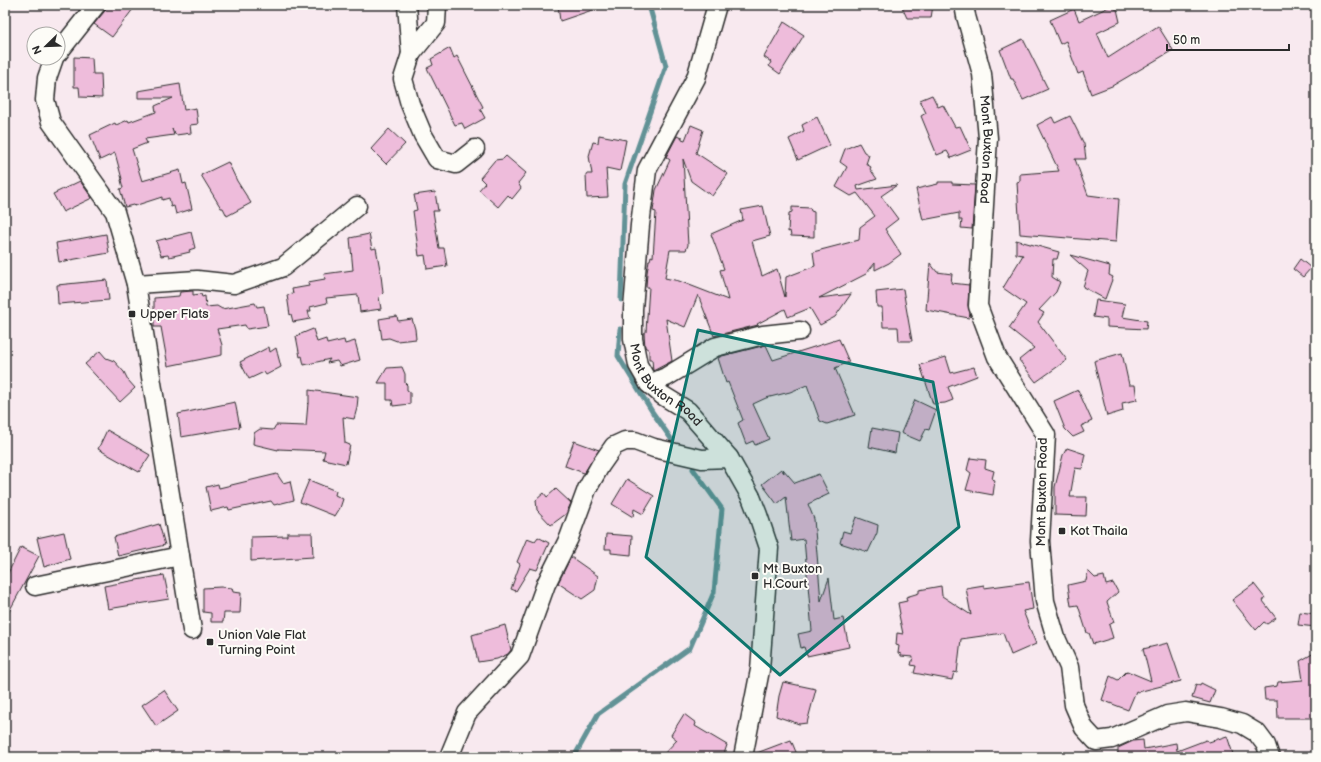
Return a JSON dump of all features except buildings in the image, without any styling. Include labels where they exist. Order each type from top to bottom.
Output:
[{"type":"street","points":[[66,43],[96,5]]},
{"type":"street","points":[[407,5],[411,54]]},
{"type":"street","points":[[437,5],[436,23],[411,54],[403,79],[410,104],[423,135],[437,159],[456,164],[475,149]]},
{"type":"street","name":"Mont Buxton Road","points":[[717,5],[696,78],[647,170],[640,224],[633,339],[638,365],[649,384],[662,395],[688,411],[729,458],[751,497],[769,548],[760,670],[743,757]]},
{"type":"street","name":"Mont Buxton Road","points":[[964,5],[982,74],[988,138],[978,306],[997,357],[1046,435],[1040,541],[1045,601],[1056,638],[1069,667],[1074,705],[1084,728],[1096,741],[1112,739],[1167,715],[1186,712],[1221,718],[1242,724],[1257,733],[1266,745],[1270,757]]},
{"type":"street","points":[[51,66],[47,78],[44,100],[51,122],[116,212],[136,284],[192,630]]},
{"type":"street","points":[[136,284],[197,280],[234,284],[283,267],[357,206]]},
{"type":"street","points":[[649,384],[666,377],[715,347],[763,335],[800,331]]},
{"type":"street","points":[[449,757],[467,713],[520,656],[546,584],[569,538],[587,489],[600,466],[614,446],[625,441],[635,441],[654,448],[702,458],[729,458]]},
{"type":"street","points":[[35,586],[180,556]]},
{"type":"highlighted area","points":[[698,330],[933,382],[959,527],[780,675],[646,557]]},
{"type":"waterway","points":[[621,300],[625,184],[666,66],[649,5]]},
{"type":"waterway","points":[[620,329],[618,356],[653,413],[672,440]]},
{"type":"waterway","points":[[574,757],[598,714],[690,648],[714,592],[722,509],[693,469]]},
{"type":"place","name":"Upper Flats","points":[[132,314]]},
{"type":"place","name":"Kot Thaila","points":[[1062,531]]},
{"type":"place","name":"Mt Buxton H.Court","points":[[755,576]]},
{"type":"place","name":"Union Vale Flat Turning Point","points":[[210,642]]}]
